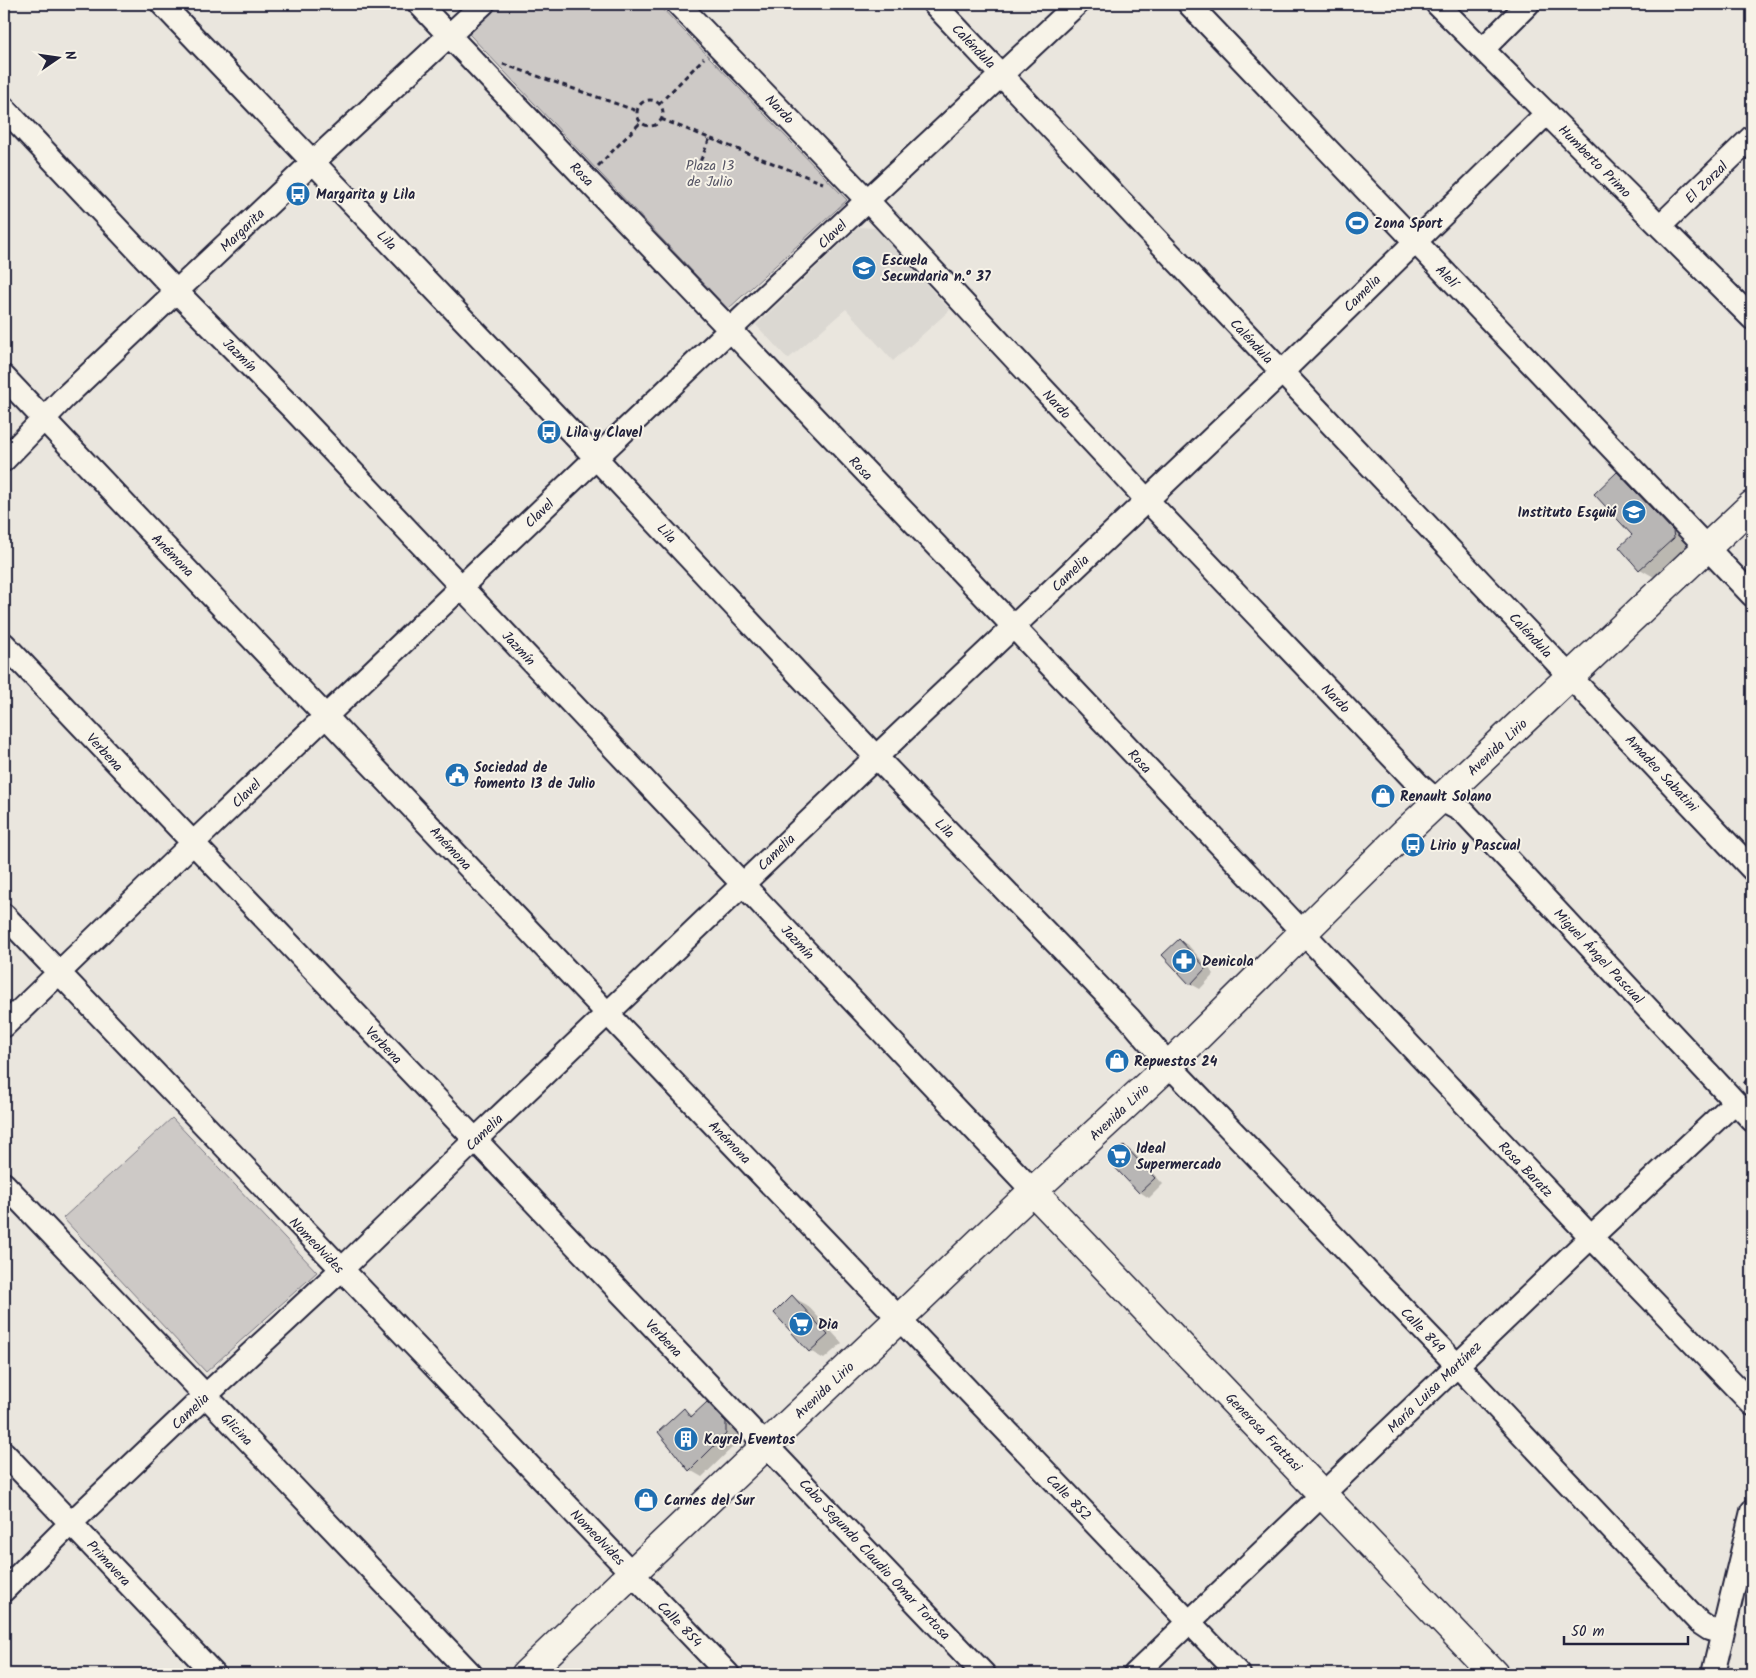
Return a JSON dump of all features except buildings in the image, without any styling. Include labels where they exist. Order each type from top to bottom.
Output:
[{"type":"main road","name":"Avenida Lirio","points":[[526,1674],[1169,1064],[1302,933],[1752,505]]},
{"type":"main road","name":"Generosa Frattasi","points":[[1034,1191],[1494,1674]]},
{"type":"street","name":"Lila","points":[[162,4],[596,458],[876,757],[1129,1018],[1169,1064]]},
{"type":"street","name":"Rosa","points":[[418,4],[1014,627],[1302,933]]},
{"type":"street","name":"Margarita","points":[[4,460],[64,398],[483,4]]},
{"type":"street","name":"Nardo","points":[[678,4],[867,200],[1146,500],[1419,785],[1441,800]]},
{"type":"street","name":"Caléndula","points":[[934,4],[1571,678]]},
{"type":"street","name":"Clavel","points":[[4,1026],[596,458],[867,200],[1077,4]]},
{"type":"street","name":"Alelí","points":[[1188,4],[1752,595]]},
{"type":"street","name":"Humberto Primo","points":[[1437,4],[1752,318]]},
{"type":"street","points":[[1483,50],[1528,4]]},
{"type":"street","name":"Jazmín","points":[[4,108],[177,292],[299,415],[1034,1191]]},
{"type":"street","name":"Camelia","points":[[4,1590],[71,1523],[341,1270],[876,757],[1282,372],[1547,113]]},
{"type":"street","name":"El Zorzal","points":[[1660,226],[1752,137]]},
{"type":"street","name":"Anémona","points":[[4,377],[900,1319]]},
{"type":"street","name":"Verbena","points":[[4,644],[192,844],[766,1445]]},
{"type":"street","name":"Amadeo Sabatini","points":[[1571,678],[1752,869]]},
{"type":"street","name":"Miguel Ángel Pascual","points":[[1441,800],[1464,812],[1752,1120]]},
{"type":"street","name":"Nomeolvides","points":[[4,915],[632,1573]]},
{"type":"street","name":"Rosa Baratz","points":[[1302,933],[1591,1238],[1752,1404]]},
{"type":"street","name":"Calle 849","points":[[1169,1064],[1700,1624],[1709,1630],[1722,1633]]},
{"type":"street","name":"María Luisa Martínez","points":[[1135,1674],[1735,1102]]},
{"type":"street","name":"Glicina","points":[[4,1184],[471,1674]]},
{"type":"street","name":"Calle 852","points":[[900,1319],[1239,1674]]},
{"type":"street","name":"Cabo Segundo Claudio Omar Tortosa","points":[[766,1445],[984,1674]]},
{"type":"street","name":"Primavera","points":[[4,1453],[214,1674]]},
{"type":"street","points":[[1713,1674],[1752,1511]]},
{"type":"street","name":"Calle 854","points":[[632,1573],[728,1674]]},
{"type":"path","points":[[659,104],[717,44]]},
{"type":"path","points":[[500,63],[637,111]]},
{"type":"path","points":[[652,100],[659,104],[663,112],[661,119],[648,126],[641,122],[637,111],[644,101],[652,100]]},
{"type":"path","points":[[661,119],[830,186]]},
{"type":"path","points":[[586,179],[641,122]]},
{"type":"path","points":[[697,169],[710,138]]},
{"type":"shaded area","name":"Escuela Secundaria n.° 37","points":[[859,227],[875,228],[950,310],[893,361],[846,309],[788,359],[756,325]]},
{"type":"green space","name":"Plaza 13 de Julio","points":[[501,4],[658,4],[847,200],[728,309],[469,34]]},
{"type":"green space","points":[[172,1118],[317,1272],[206,1372],[63,1218]]},
{"type":"place","name":"Margarita y Lila","points":[[298,194]]},
{"type":"place","name":"Zona Sport","points":[[1357,223]]},
{"type":"place","name":"Escuela Secundaria n.° 37","points":[[864,268]]},
{"type":"place","name":"Lila y Clavel","points":[[549,432]]},
{"type":"place","name":"Instituto Esquiú","points":[[1634,512]]},
{"type":"place","name":"Sociedad de fomento 13 de Julio","points":[[457,775]]},
{"type":"place","name":"Renault Solano","points":[[1383,796]]},
{"type":"place","name":"Lirio y Pascual","points":[[1413,845]]},
{"type":"place","name":"Denicola","points":[[1184,961]]},
{"type":"place","name":"Repuestos 24","points":[[1117,1061]]},
{"type":"place","name":"Ideal Supermercado","points":[[1119,1156]]},
{"type":"place","name":"Dia","points":[[801,1324]]},
{"type":"place","name":"Kayrel Eventos","points":[[686,1439]]},
{"type":"place","name":"Carnes del Sur","points":[[646,1500]]}]
